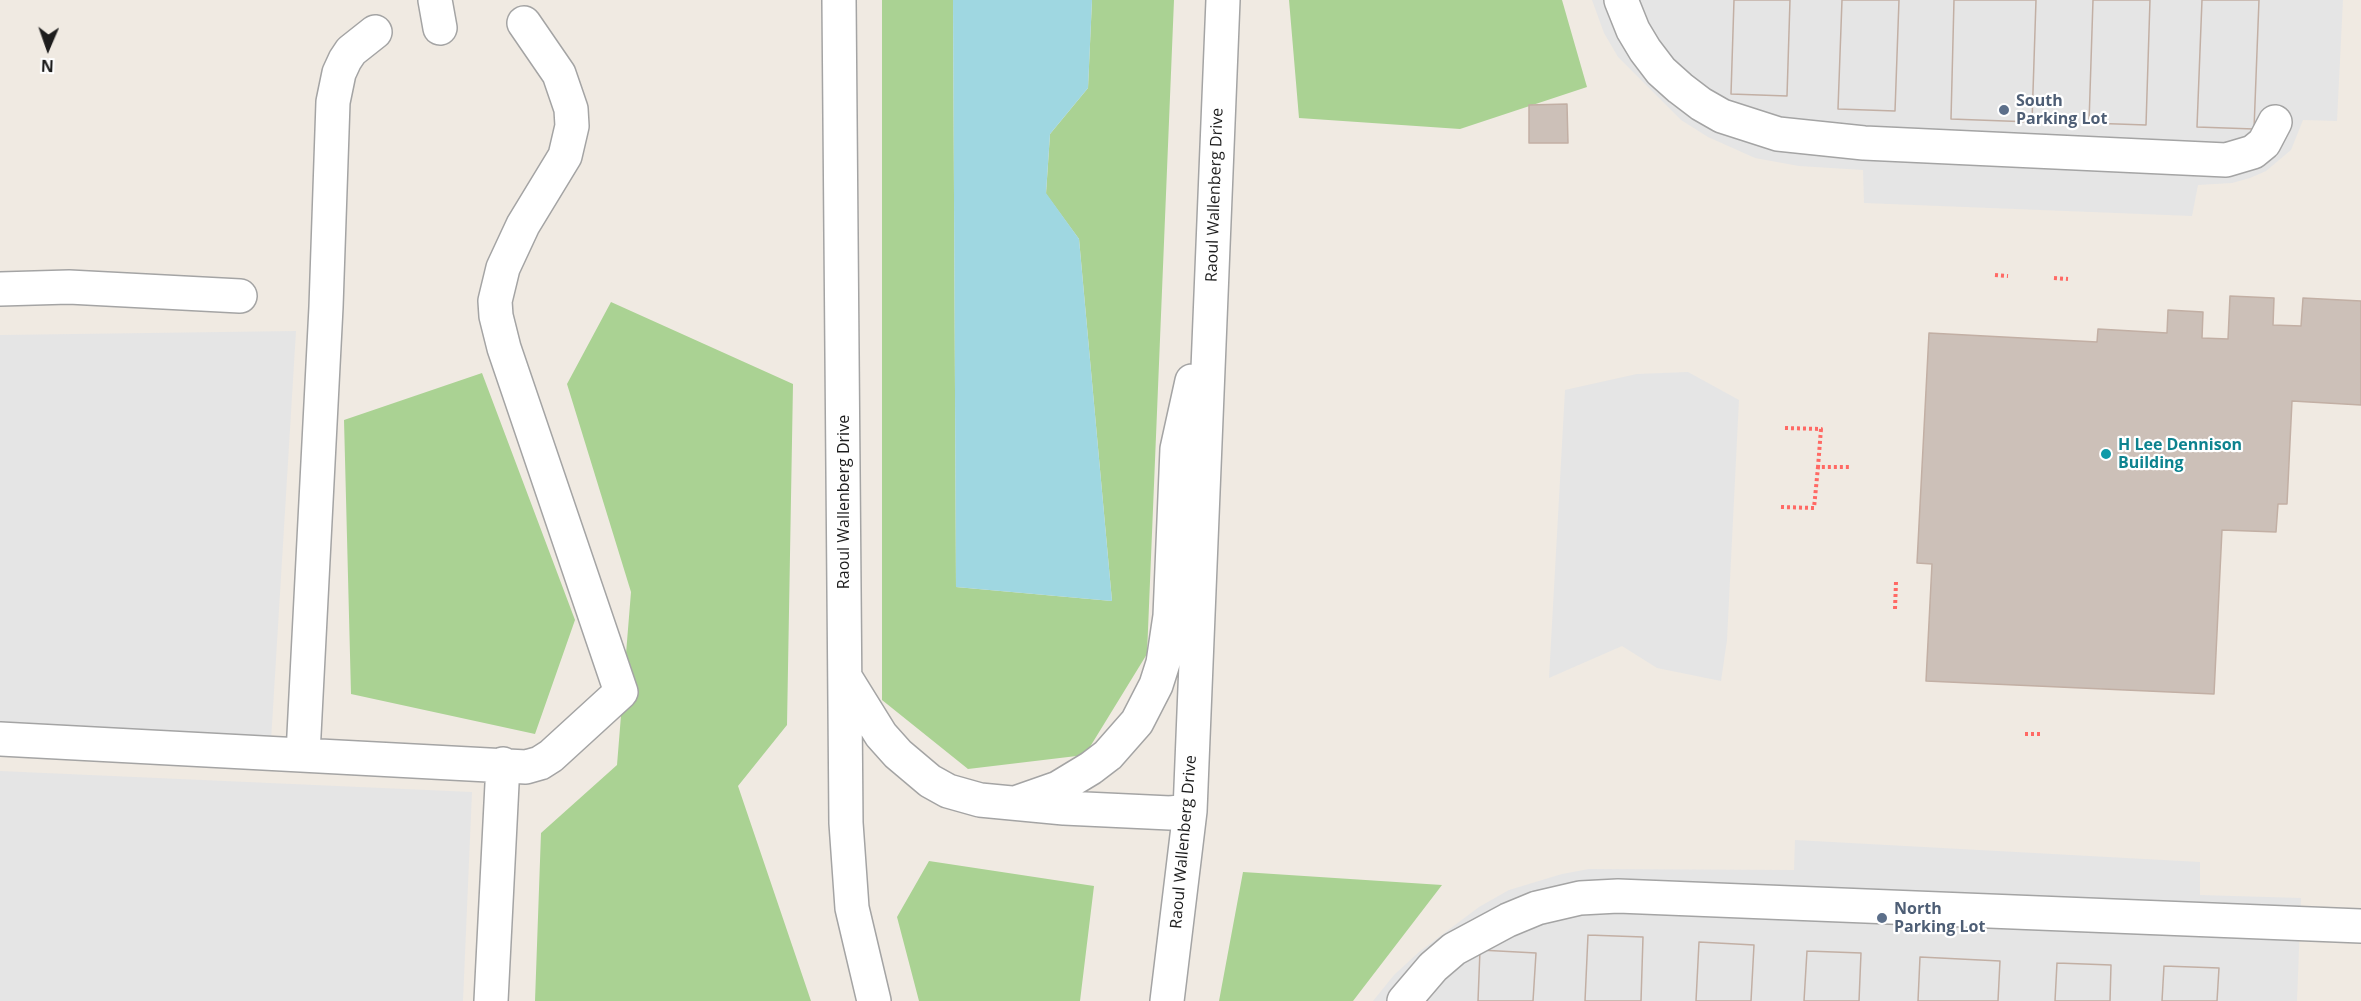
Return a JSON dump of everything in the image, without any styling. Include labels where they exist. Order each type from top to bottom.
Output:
[{"type":"street","name":"Raoul Wallenberg Drive","points":[[839,0],[848,872],[856,928],[874,1001]]},
{"type":"street","name":"Raoul Wallenberg Drive","points":[[1167,1001],[1190,811],[1223,0]]},
{"type":"street","points":[[1621,0],[1633,30],[1645,50],[1661,71],[1680,88],[1722,116],[1778,134],[1864,143],[2226,160],[2253,152],[2264,144],[2275,122]]},
{"type":"street","points":[[0,739],[526,767],[540,763],[621,692],[504,348],[496,316],[495,301],[503,268],[524,225],[565,156],[572,126],[571,109],[559,74],[524,23]]},
{"type":"street","points":[[303,754],[328,211],[336,87],[342,67],[351,51],[375,32]]},
{"type":"street","points":[[0,289],[69,287],[240,296]]},
{"type":"street","points":[[1018,802],[1058,788],[1108,755],[1137,722],[1156,685],[1163,663],[1170,616],[1177,449],[1211,297]]},
{"type":"street","points":[[845,677],[881,735],[914,769],[948,791],[980,800],[1064,808],[1170,813],[1190,811]]},
{"type":"street","points":[[491,1001],[503,764]]},
{"type":"street","points":[[1404,1001],[1433,967],[1454,949],[1537,908],[1580,898],[2361,926]]},
{"type":"path","points":[[1995,275],[2008,276]]},
{"type":"path","points":[[2054,278],[2068,279]]},
{"type":"path","points":[[1780,507],[1814,508],[1821,429],[1785,428]]},
{"type":"path","points":[[1818,466],[1850,467]]},
{"type":"path","points":[[1895,609],[1896,582]]},
{"type":"path","points":[[2025,734],[2041,734]]},
{"type":"green space","points":[[882,0],[953,0],[956,587],[1112,601],[1079,239],[1046,194],[1050,134],[1088,88],[1092,0],[1174,0],[1147,654],[1085,755],[968,769],[882,700]]},
{"type":"green space","points":[[1289,0],[1562,0],[1587,87],[1460,129],[1299,118]]},
{"type":"green space","points":[[611,302],[793,384],[787,725],[738,786],[811,1001],[535,1001],[541,833],[617,765],[631,592],[567,384]]},
{"type":"green space","points":[[482,373],[575,620],[535,734],[351,694],[344,420]]},
{"type":"green space","points":[[929,861],[1094,886],[1080,1001],[919,1001],[897,917]]},
{"type":"green space","points":[[1243,872],[1442,885],[1353,1001],[1219,1001]]},
{"type":"shaded area","name":"South Parking Lot","points":[[1592,0],[2343,0],[2337,121],[2303,120],[2291,150],[2266,171],[2232,183],[2198,185],[2192,216],[1864,203],[1863,170],[1799,166],[1755,158],[1708,137],[1681,120],[1618,57],[1604,33]]},
{"type":"shaded area","points":[[296,331],[271,741],[0,726],[0,335]]},
{"type":"shaded area","points":[[1688,372],[1739,400],[1727,640],[1721,681],[1657,668],[1622,646],[1549,678],[1565,390],[1637,374]]},
{"type":"shaded area","points":[[0,771],[472,792],[463,1001],[0,1001]]},
{"type":"shaded area","name":"North Parking Lot","points":[[1795,840],[2200,862],[2200,895],[2301,898],[2297,1001],[1373,1001],[1394,975],[1419,952],[1479,907],[1509,890],[1562,874],[1589,869],[1794,870]]},
{"type":"water","points":[[953,0],[1092,0],[1088,88],[1050,134],[1046,193],[1079,239],[1112,601],[956,587]]},
{"type":"building","points":[[1734,0],[1790,0],[1787,96],[1731,94]]},
{"type":"building","points":[[1734,0],[1790,0],[1787,96],[1731,94]]},
{"type":"building","points":[[1842,0],[1899,0],[1895,111],[1838,109]]},
{"type":"building","points":[[1842,0],[1899,0],[1895,111],[1838,109]]},
{"type":"building","points":[[1954,0],[2036,0],[2032,122],[1951,119]]},
{"type":"building","points":[[1954,0],[2036,0],[2032,122],[1951,119]]},
{"type":"building","points":[[2093,0],[2150,0],[2146,125],[2089,123]]},
{"type":"building","points":[[2093,0],[2150,0],[2146,125],[2089,123]]},
{"type":"building","points":[[2202,0],[2259,0],[2254,129],[2197,127]]},
{"type":"building","points":[[2202,0],[2259,0],[2254,129],[2197,127]]},
{"type":"building","points":[[1567,104],[1568,143],[1529,143],[1529,105]]},
{"type":"building","name":"H Lee Dennison Building","points":[[2230,296],[2274,298],[2273,325],[2301,326],[2303,298],[2361,301],[2361,405],[2292,401],[2287,504],[2278,504],[2276,532],[2222,530],[2214,694],[1926,681],[1932,564],[1917,563],[1929,333],[2097,342],[2098,329],[2167,333],[2168,310],[2203,312],[2202,338],[2228,339]]},
{"type":"building","points":[[1588,935],[1643,937],[1641,1001],[1585,1001]]},
{"type":"building","points":[[1588,935],[1643,937],[1641,1001],[1585,1001]]},
{"type":"building","points":[[1699,942],[1754,945],[1751,1001],[1696,1001]]},
{"type":"building","points":[[1699,942],[1754,945],[1751,1001],[1696,1001]]},
{"type":"building","points":[[1480,950],[1536,953],[1533,1001],[1478,1001]]},
{"type":"building","points":[[1480,950],[1536,953],[1533,1001],[1478,1001]]},
{"type":"building","points":[[1807,951],[1861,953],[1859,1001],[1804,1001]]},
{"type":"building","points":[[1807,951],[1861,953],[1859,1001],[1804,1001]]},
{"type":"building","points":[[1920,957],[2000,961],[1998,1001],[1918,1001]]},
{"type":"building","points":[[1920,957],[2000,961],[1998,1001],[1918,1001]]},
{"type":"building","points":[[2057,963],[2111,965],[2110,1001],[2055,1001]]},
{"type":"building","points":[[2057,963],[2111,965],[2110,1001],[2055,1001]]},
{"type":"building","points":[[2164,966],[2219,968],[2217,1001],[2162,1001]]},
{"type":"building","points":[[2164,966],[2219,968],[2217,1001],[2162,1001]]},
{"type":"place","name":"South Parking Lot","points":[[2004,110]]},
{"type":"place","name":"H Lee Dennison Building","points":[[2106,454]]},
{"type":"place","name":"North Parking Lot","points":[[1882,918]]}]
